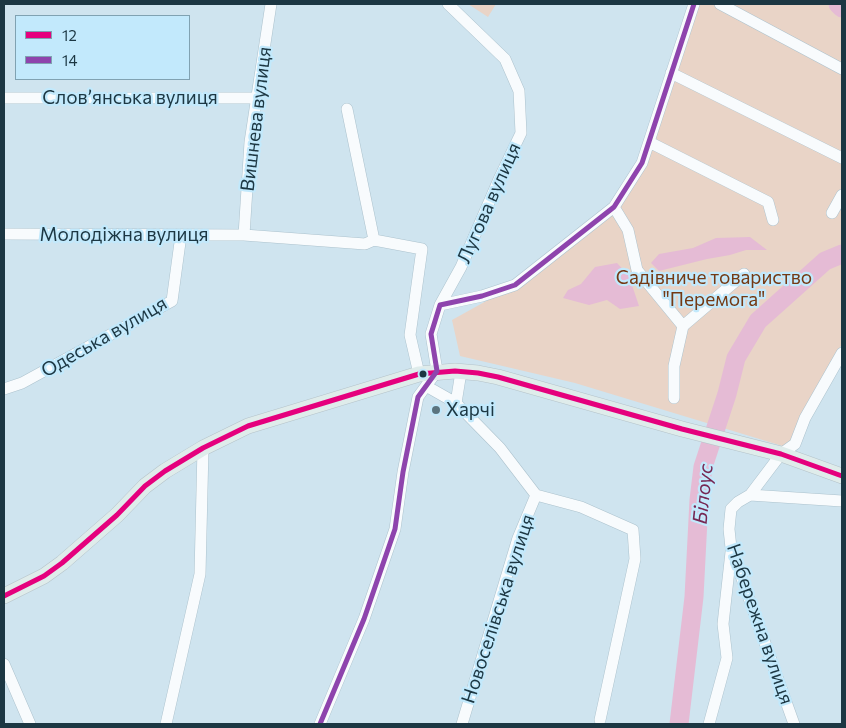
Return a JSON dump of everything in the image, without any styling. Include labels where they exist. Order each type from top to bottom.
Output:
[{"type":"main road","points":[[4,596],[44,576],[62,563],[117,515],[146,486],[165,471],[203,448],[248,426],[422,380],[437,371],[498,377],[682,429],[747,444],[842,476]]},
{"type":"street","name":"Вишнева вулиця","points":[[244,235],[250,142],[271,4]]},
{"type":"street","name":"Лугова вулиця","points":[[437,371],[431,334],[440,306],[461,268],[500,177],[521,134],[519,91],[505,60],[448,4]]},
{"type":"street","points":[[440,306],[482,296],[515,285],[614,208],[642,163],[694,4]]},
{"type":"street","points":[[720,4],[842,69]]},
{"type":"street","points":[[671,74],[842,158]]},
{"type":"street","name":"Словʼянська вулиця","points":[[4,98],[256,98]]},
{"type":"street","points":[[347,109],[374,240]]},
{"type":"street","points":[[649,142],[768,202],[773,220]]},
{"type":"street","points":[[832,213],[842,195]]},
{"type":"street","points":[[614,208],[628,230],[637,270],[683,326]]},
{"type":"street","name":"Молодіжна вулиця","points":[[4,234],[244,235],[365,244],[374,240],[422,249],[410,335],[422,380]]},
{"type":"street","name":"Одеська вулиця","points":[[4,389],[22,383],[172,301],[181,235]]},
{"type":"street","points":[[674,398],[674,366],[683,326],[744,274]]},
{"type":"street","name":"Набережна вулиця","points":[[794,724],[732,548],[729,529],[731,509],[750,495],[781,454],[795,444],[805,418],[842,353]]},
{"type":"street","points":[[456,403],[461,372]]},
{"type":"street","points":[[320,724],[364,619],[395,529],[403,472],[422,380],[456,403],[500,448],[536,495],[581,507],[633,530],[635,559],[600,720]]},
{"type":"street","points":[[166,724],[200,574],[203,448]]},
{"type":"street","name":"Новоселівська вулиця","points":[[462,724],[518,538],[536,495]]},
{"type":"street","points":[[750,495],[842,501]]},
{"type":"street","points":[[709,724],[727,658],[723,624],[732,548]]},
{"type":"street","points":[[4,664],[30,724]]},
{"type":"green space","points":[[468,4],[496,4],[488,17]]},
{"type":"green space","name":"Садівниче товариство \"Перемога\"","points":[[690,4],[831,4],[842,13],[842,344],[832,360],[789,448],[575,383],[460,356],[452,320],[515,285],[632,188]]},
{"type":"shaded area","points":[[750,237],[767,250],[746,250],[659,271],[651,263],[659,254],[693,248],[716,238]]},
{"type":"shaded area","points":[[617,263],[629,276],[639,306],[620,309],[607,300],[589,305],[563,298],[568,290],[581,284],[595,267]]},
{"type":"waterway","name":"Білоус","points":[[838,4],[842,8]]},
{"type":"waterway","name":"Білоус","points":[[679,724],[694,597],[699,500],[703,467],[727,394],[736,358],[758,321],[825,261],[842,254]]},
{"type":"transit line","name":"14","points":[[320,724],[364,619],[395,529],[403,472],[418,397],[437,371],[431,334],[440,305],[482,296],[515,285],[614,207],[642,163],[694,4]]},
{"type":"transit line","name":"12","points":[[4,596],[44,576],[62,563],[117,515],[145,486],[165,471],[203,448],[248,426],[419,374],[455,371],[498,377],[682,429],[781,454],[842,476]]},
{"type":"place","name":"Харчі","points":[[436,410]]}]
